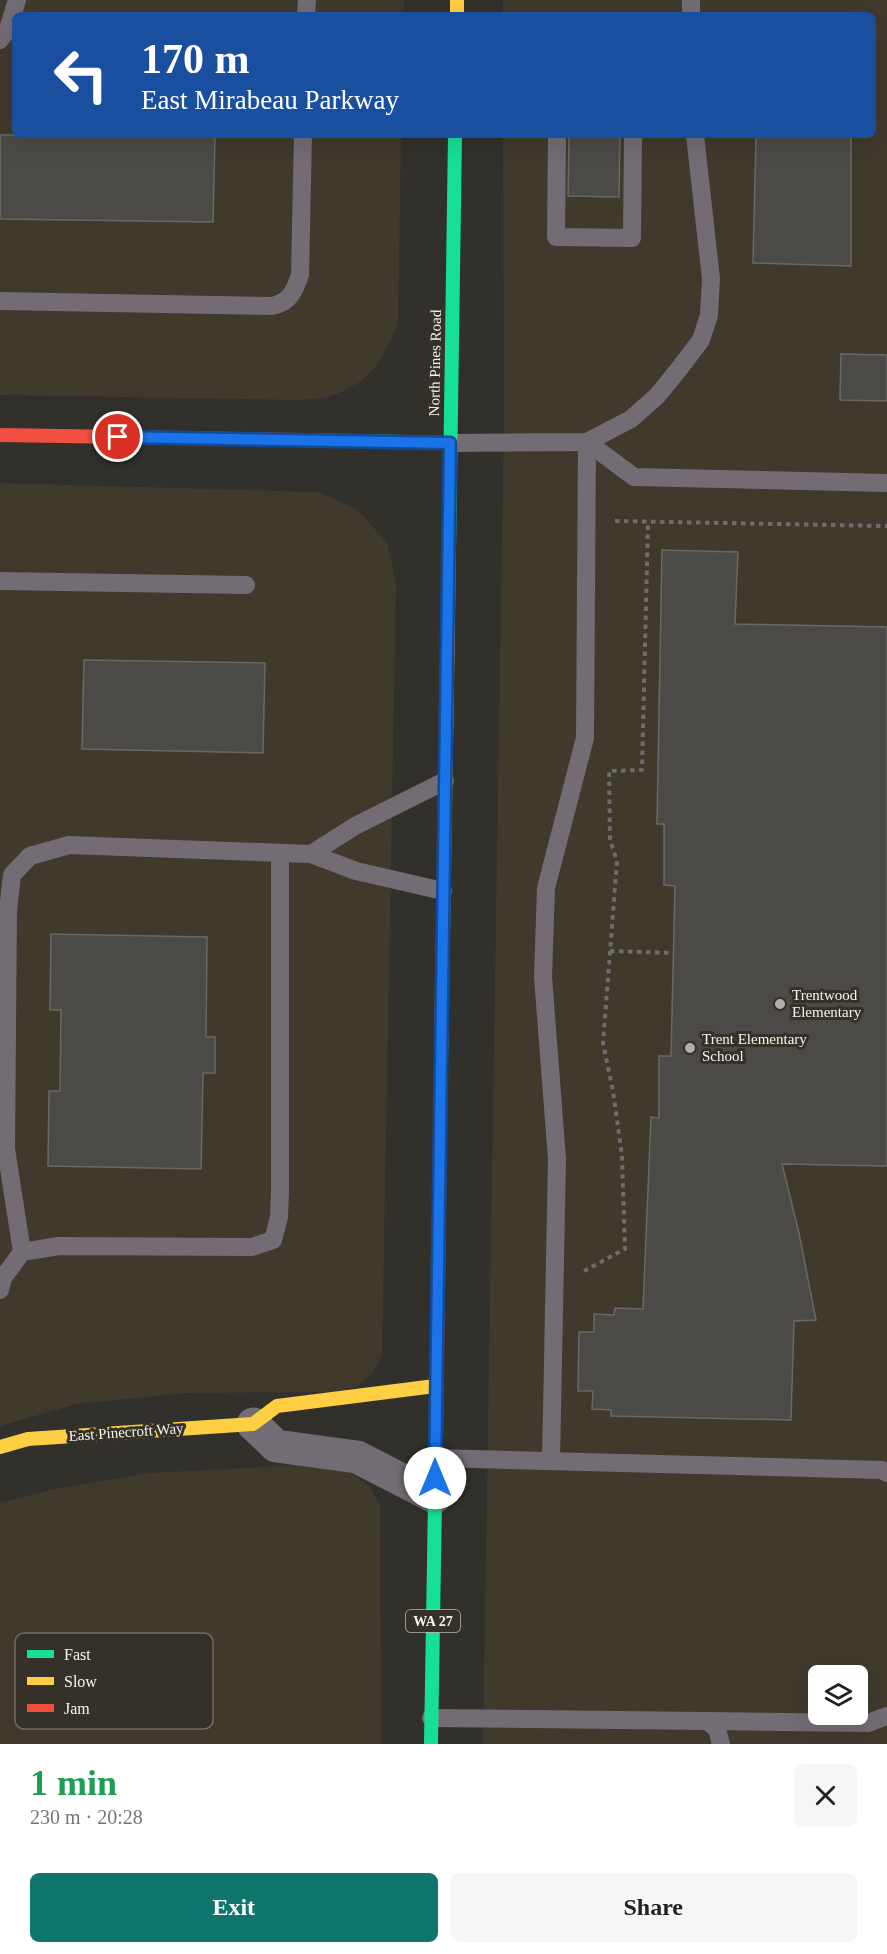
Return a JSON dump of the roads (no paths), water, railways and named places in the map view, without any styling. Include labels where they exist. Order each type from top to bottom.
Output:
[{"type":"main road","name":"North Pines Road","points":[[431,1744],[455,138]]},
{"type":"main road","points":[[0,435],[450,443]]},
{"type":"main road","points":[[253,1424],[277,1406],[435,1386]]},
{"type":"main road","name":"East Pinecroft Way","points":[[0,1447],[28,1439],[253,1424]]},
{"type":"street","points":[[253,1424],[276,1446],[357,1457],[435,1497]]},
{"type":"lane","points":[[0,40],[8,29],[12,16]]},
{"type":"lane","points":[[0,301],[272,306],[282,304],[293,295],[300,275],[303,138]]},
{"type":"lane","points":[[557,138],[556,237],[632,238],[633,138]]},
{"type":"lane","points":[[450,443],[587,442],[631,419],[657,396],[701,340],[709,315],[711,279],[695,138]]},
{"type":"lane","points":[[587,442],[634,477],[887,483]]},
{"type":"lane","points":[[551,1461],[557,1158],[543,977],[546,888],[585,738],[587,442]]},
{"type":"lane","points":[[0,581],[246,585]]},
{"type":"lane","points":[[311,854],[356,826],[445,781]]},
{"type":"lane","points":[[22,1252],[3,1149],[8,910],[12,875],[30,856],[69,845],[311,854],[356,871],[443,891]]},
{"type":"lane","points":[[0,1290],[3,1278],[22,1252],[59,1246],[252,1247],[273,1240],[279,1217],[280,1191],[280,853]]},
{"type":"lane","points":[[435,1458],[882,1470],[887,1473]]},
{"type":"lane","points":[[431,1718],[868,1723],[887,1716]]},
{"type":"lane","points":[[707,1721],[717,1729],[721,1744]]},
{"type":"place","name":"Trentwood Elementary","points":[[780,1004]]},
{"type":"place","name":"Trent Elementary School","points":[[690,1048]]}]
